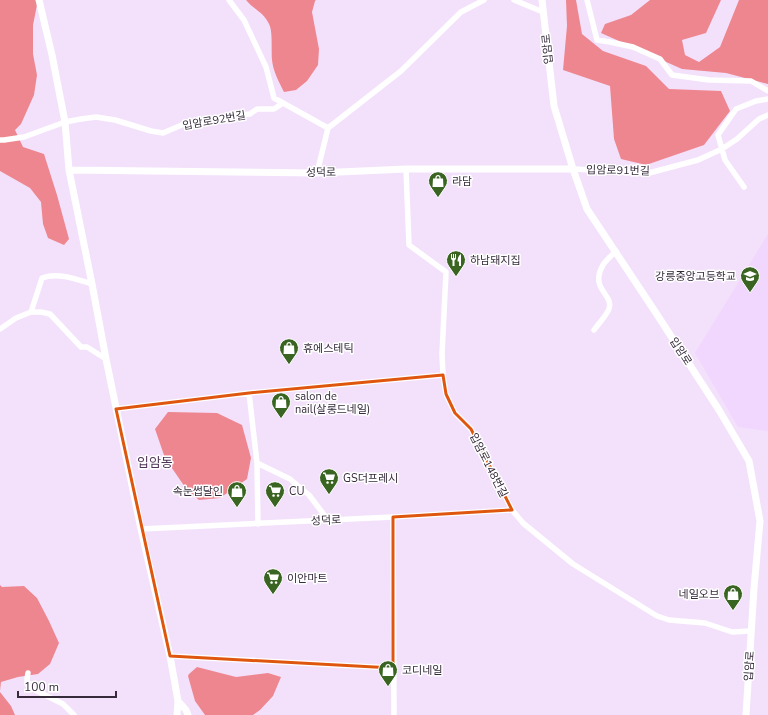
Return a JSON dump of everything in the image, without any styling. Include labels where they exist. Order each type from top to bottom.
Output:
[{"type":"street","points":[[39,0],[52,55],[65,122],[69,170],[106,359],[141,529],[170,656],[178,702],[177,715]]},
{"type":"street","points":[[229,0],[244,20],[266,67],[274,98],[328,128]]},
{"type":"street","points":[[317,173],[328,128],[401,71],[462,12],[484,0]]},
{"type":"street","points":[[514,0],[544,12]]},
{"type":"street","name":"입암로","points":[[542,0],[554,106],[587,209],[719,410],[749,461],[760,521],[746,715]]},
{"type":"street","points":[[587,0],[597,40],[633,47],[660,59],[672,75],[709,80],[751,81],[768,91]]},
{"type":"street","points":[[744,187],[725,160],[718,135],[736,109],[756,101],[768,99]]},
{"type":"street","name":"입암로92번길","points":[[0,140],[24,137],[65,122],[96,117],[115,120],[151,131],[163,133],[184,124],[193,124],[219,118],[250,114],[256,109],[274,110],[283,103]]},
{"type":"street","name":"입암로91번길","points":[[573,169],[648,173],[698,160],[737,139],[759,119],[768,115]]},
{"type":"street","name":"성덕로","points":[[69,170],[317,173],[406,170],[573,169]]},
{"type":"street","name":"입암로148번길","points":[[406,170],[409,244],[446,272],[442,354],[446,394],[455,413],[471,429],[512,510],[523,523],[573,564],[657,616],[669,620],[705,623],[732,632],[751,631]]},
{"type":"street","points":[[594,330],[609,309],[610,304],[599,285],[598,278],[604,264],[616,251]]},
{"type":"street","points":[[31,312],[42,278],[46,276],[66,276],[92,284]]},
{"type":"street","points":[[0,329],[16,318],[31,312],[50,314],[81,347],[87,347],[106,359]]},
{"type":"street","points":[[116,409],[249,393],[443,375]]},
{"type":"street","points":[[249,393],[257,463],[258,524]]},
{"type":"street","points":[[257,463],[290,479],[310,495],[328,520]]},
{"type":"street","name":"성덕로","points":[[141,529],[393,518],[512,510]]},
{"type":"street","points":[[393,518],[394,715]]},
{"type":"street","points":[[170,656],[393,668]]},
{"type":"street","points":[[28,673],[27,683],[29,687],[63,704],[74,715]]},
{"type":"street","points":[[178,702],[186,710],[188,715]]},
{"type":"highlighted area","points":[[443,375],[446,394],[455,413],[471,429],[512,510],[393,517],[393,668],[170,656],[116,409],[249,393]]},
{"type":"shaded area","points":[[0,0],[38,0],[33,25],[33,54],[37,75],[34,95],[21,124],[15,130],[23,147],[44,154],[69,239],[64,245],[48,238],[43,224],[41,202],[30,188],[0,171]]},
{"type":"shaded area","points":[[246,0],[316,0],[312,12],[319,49],[318,65],[307,81],[296,90],[284,92],[276,76],[273,64],[271,31],[269,24],[264,16]]},
{"type":"shaded area","points":[[566,0],[576,0],[582,34],[603,51],[646,66],[669,89],[721,91],[730,111],[704,145],[646,165],[621,159],[614,139],[610,86],[563,70],[567,26]]},
{"type":"shaded area","points":[[650,0],[721,0],[706,33],[682,40],[685,55],[699,62],[720,47],[739,0],[768,0],[768,84],[726,73],[682,69],[601,33],[605,24],[631,15]]},
{"type":"shaded area","name":"강릉중앙고등학교","points":[[768,234],[768,431],[738,427],[695,353]]},
{"type":"shaded area","points":[[168,412],[217,413],[242,425],[251,458],[247,479],[220,498],[199,500],[187,490],[165,458],[155,429]]},
{"type":"shaded area","points":[[0,585],[2,587],[24,586],[37,598],[59,643],[50,664],[38,674],[18,677],[1,682],[0,691]]},
{"type":"shaded area","points":[[197,667],[236,677],[268,673],[281,677],[273,696],[253,715],[205,715],[195,701],[188,676]]},
{"type":"shaded area","points":[[0,692],[11,706],[15,715],[0,715]]},
{"type":"place","name":"라담","points":[[438,198]]},
{"type":"place","name":"하남돼지집","points":[[456,277]]},
{"type":"place","name":"강릉중앙고등학교","points":[[750,293]]},
{"type":"place","name":"휴에스테틱","points":[[289,365]]},
{"type":"place","name":"salon de nail(살롱드네일)","points":[[281,419]]},
{"type":"place","name":"GS더프레시","points":[[329,495]]},
{"type":"place","name":"속눈썹달인","points":[[237,508]]},
{"type":"place","name":"CU","points":[[275,508]]},
{"type":"place","name":"이안마트","points":[[273,595]]},
{"type":"place","name":"네일오브","points":[[733,611]]},
{"type":"place","name":"코디네일","points":[[388,687]]},
{"type":"district","name":"입암동","points":[[155,462]]}]
